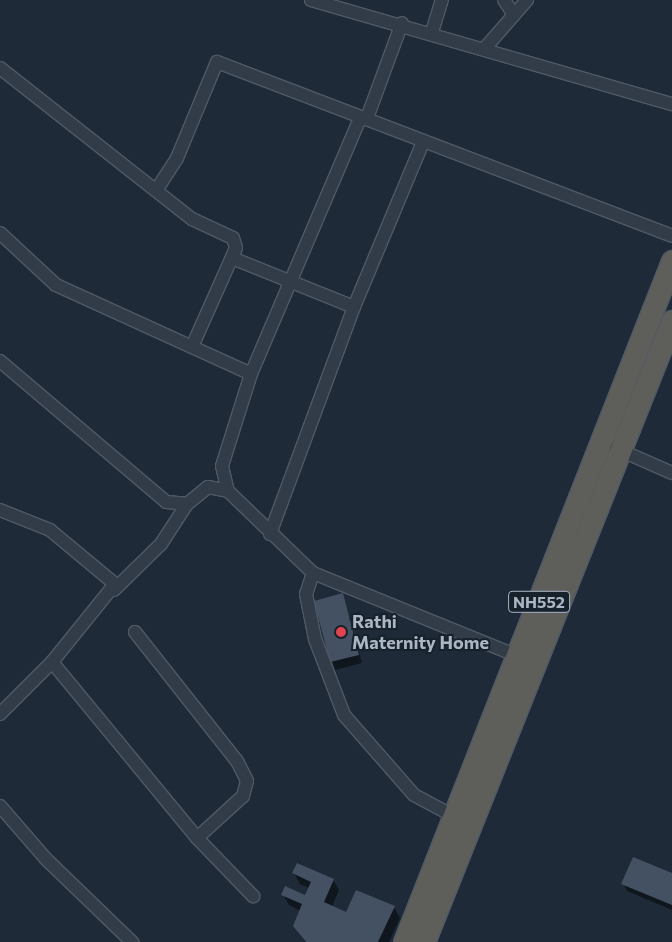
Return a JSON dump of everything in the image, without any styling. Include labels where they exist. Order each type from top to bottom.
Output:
[{"type":"highway","name":"NH552","points":[[424,942],[464,820],[610,447],[672,262]]},
{"type":"highway","name":"NH552","points":[[610,447],[672,321]]},
{"type":"highway","name":"NH552","points":[[404,942],[464,820]]},
{"type":"street","points":[[311,0],[402,23],[672,104]]},
{"type":"street","points":[[432,32],[442,0]]},
{"type":"street","points":[[504,0],[514,15]]},
{"type":"street","points":[[485,48],[527,0]]},
{"type":"street","points":[[360,118],[367,118],[402,23]]},
{"type":"street","points":[[157,189],[177,158],[217,62],[672,236]]},
{"type":"street","points":[[0,68],[157,189],[192,220],[233,238],[236,248],[192,347]]},
{"type":"street","points":[[0,714],[52,662],[114,590],[161,544],[187,504],[208,486],[222,466],[251,374],[293,282],[360,118]]},
{"type":"street","points":[[270,534],[354,307],[424,142]]},
{"type":"street","points":[[0,233],[56,285],[251,374]]},
{"type":"street","points":[[232,258],[354,307]]},
{"type":"street","points":[[0,362],[166,502],[187,504]]},
{"type":"street","points":[[610,447],[672,473]]},
{"type":"street","points":[[222,466],[228,491],[270,534],[314,573],[527,660]]},
{"type":"street","points":[[208,486],[228,491]]},
{"type":"street","points":[[0,510],[64,539],[112,577],[114,590]]},
{"type":"street","points":[[314,573],[306,594],[315,639],[344,715],[414,795],[464,820]]},
{"type":"street","points":[[135,632],[237,761],[247,781],[243,796],[197,838]]},
{"type":"street","points":[[52,662],[197,838],[253,896]]},
{"type":"street","points":[[0,806],[46,859],[132,942]]},
{"type":"building","points":[[343,593],[359,655],[330,662],[314,601]]},
{"type":"building","points":[[633,857],[672,873],[672,905],[621,884]]},
{"type":"building","points":[[297,863],[334,879],[324,902],[346,912],[356,890],[395,906],[378,942],[306,942],[293,926],[302,904],[281,895],[285,886],[305,895],[311,882],[292,873]]},
{"type":"place","name":"Rathi Maternity Home","points":[[341,632]]}]
